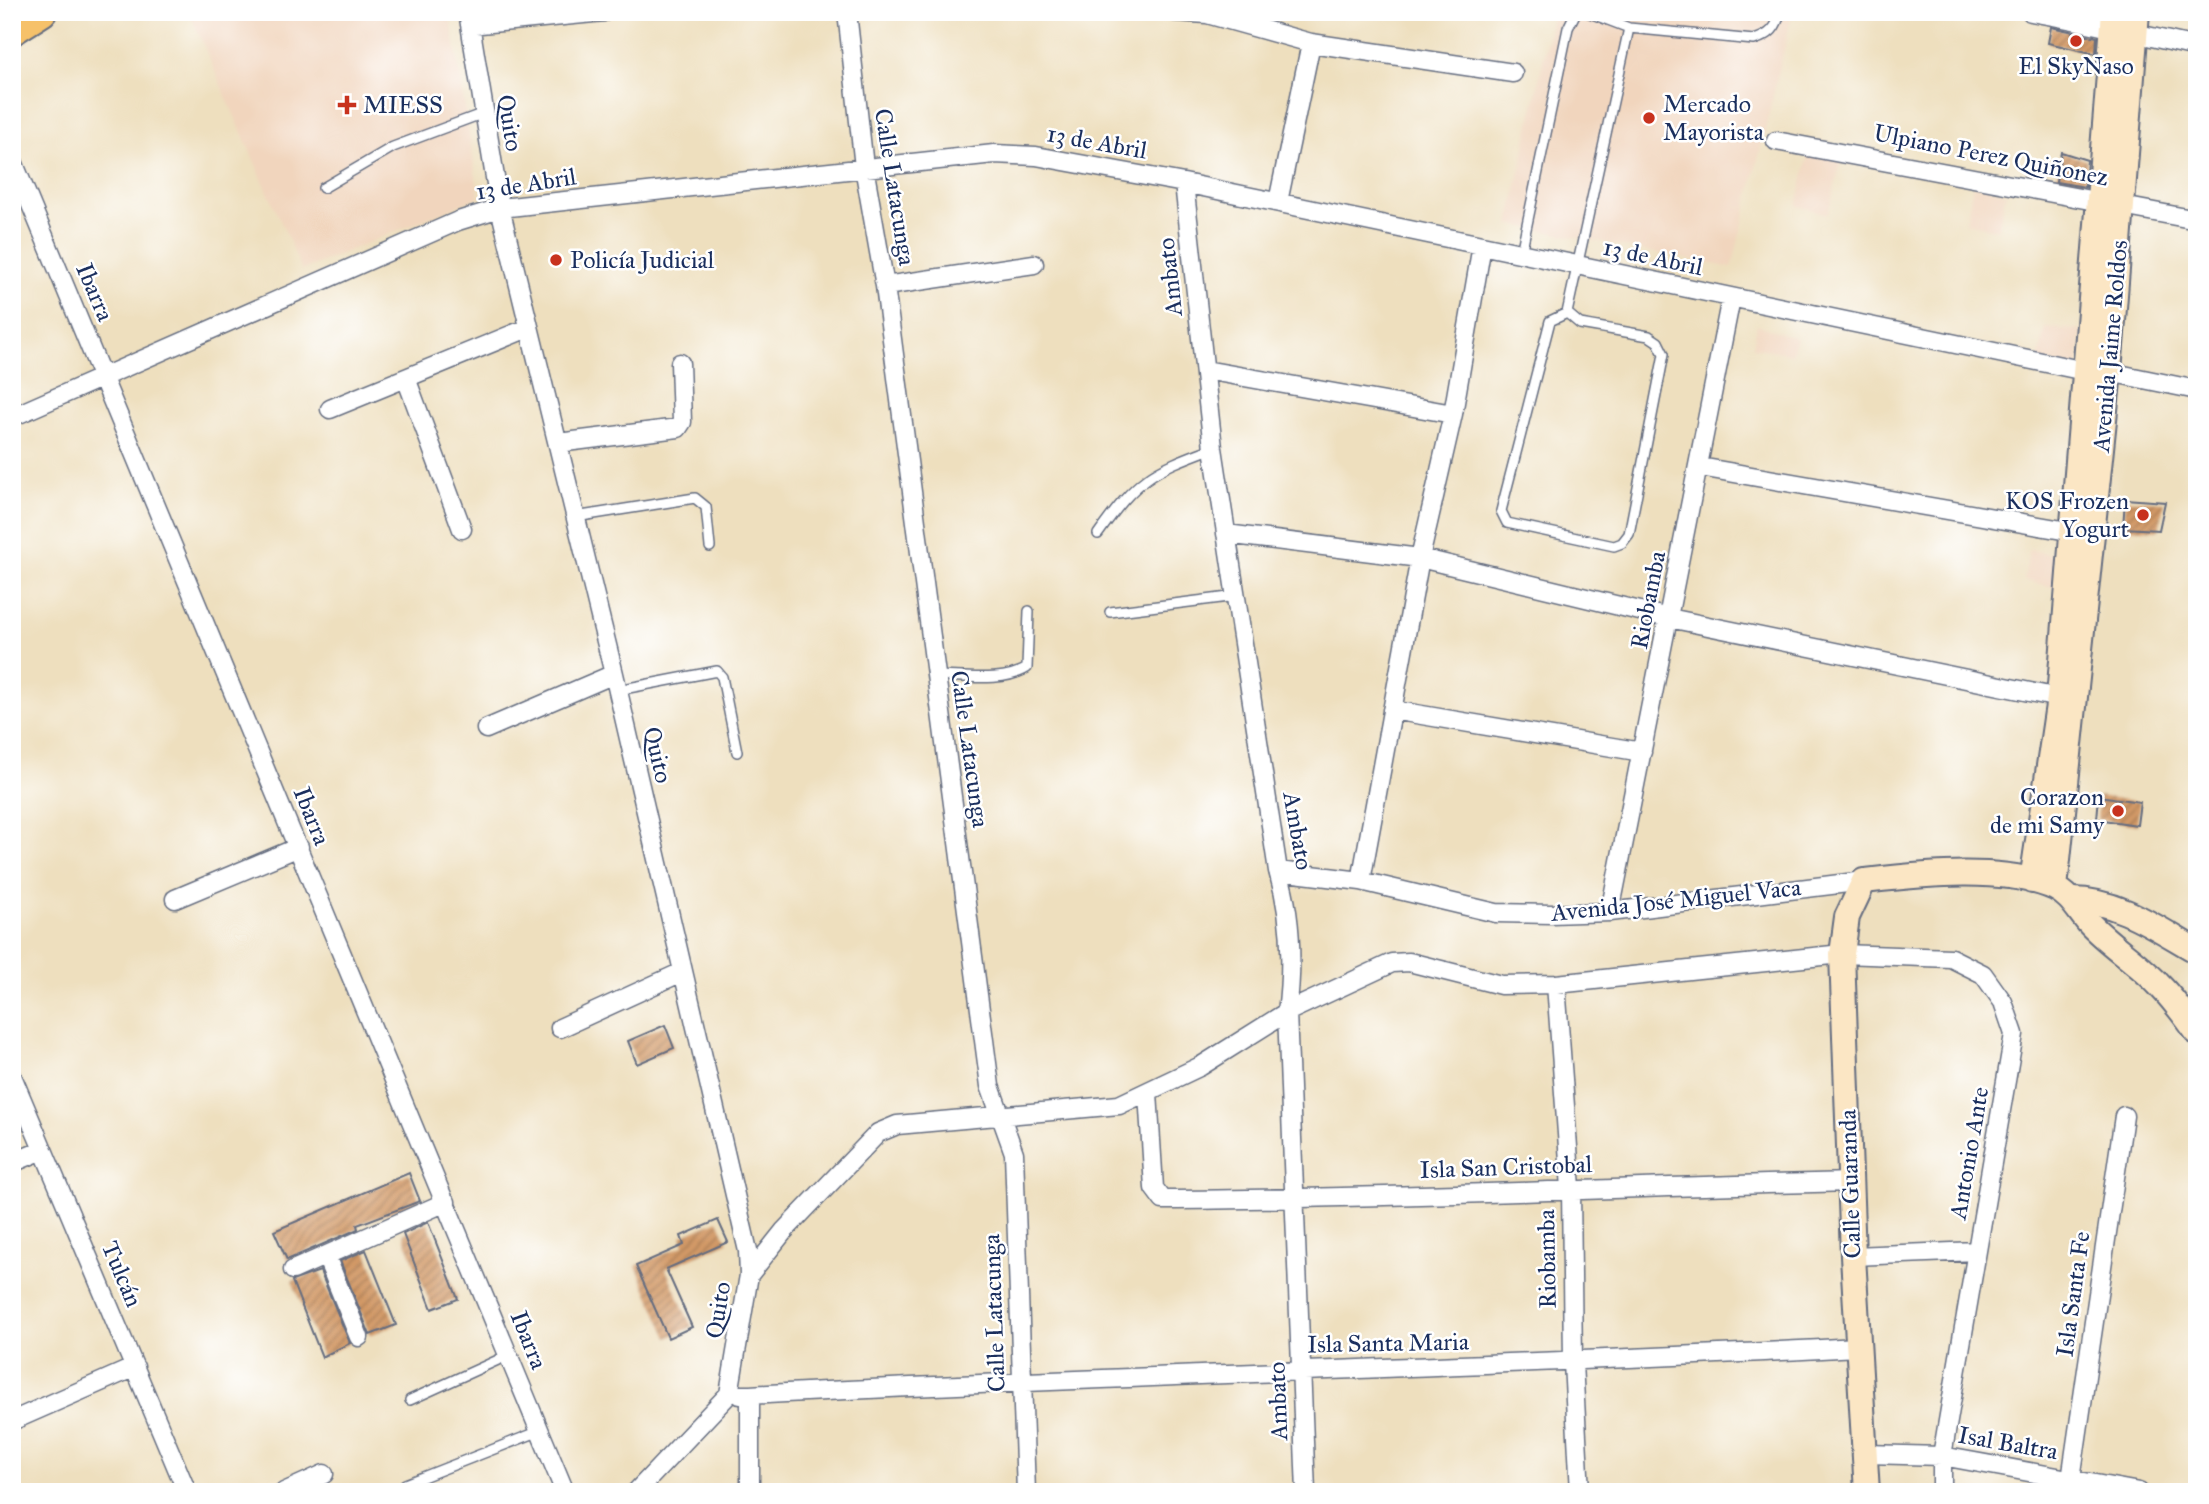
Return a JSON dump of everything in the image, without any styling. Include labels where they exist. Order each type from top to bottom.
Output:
[{"type":"main road","points":[[12,17],[20,12]]},
{"type":"main road","points":[[12,31],[42,12]]},
{"type":"street","points":[[469,18],[604,12]]},
{"type":"street","name":"Calle Latacunga","points":[[847,12],[864,167],[885,286],[990,1086],[1003,1116],[1014,1153],[1026,1492]]},
{"type":"street","points":[[1175,12],[1207,13],[1311,43],[1513,74]]},
{"type":"street","points":[[2031,12],[2125,21],[2197,47]]},
{"type":"street","name":"Quito","points":[[469,18],[500,208],[616,682],[682,971],[741,1212],[749,1275],[729,1394]]},
{"type":"street","name":"Avenida Jaime Roldos","points":[[2053,890],[2125,21]]},
{"type":"street","points":[[1278,202],[1311,43]]},
{"type":"street","name":"Ulpiano Perez Quiñonez","points":[[1776,141],[2197,220]]},
{"type":"street","name":"13 de Abril","points":[[12,417],[458,221],[500,208],[994,154],[1026,155],[1184,183],[1731,298],[2197,390]]},
{"type":"street","name":"Ibarra","points":[[12,159],[565,1492]]},
{"type":"street","name":"Ambato","points":[[1184,183],[1213,448],[1278,872],[1287,902],[1292,974],[1287,1012],[1306,1492]]},
{"type":"street","points":[[1361,881],[1420,558],[1453,414],[1482,245]]},
{"type":"street","points":[[885,286],[1034,264]]},
{"type":"street","name":"Riobamba","points":[[1610,912],[1700,467],[1731,298]]},
{"type":"street","points":[[330,409],[528,328]]},
{"type":"street","points":[[558,443],[678,428],[682,422],[680,363]]},
{"type":"street","points":[[1205,370],[1453,414]]},
{"type":"street","name":"Avenida Jaime Roldos","points":[[2053,890],[2059,698],[2074,532],[2097,372]]},
{"type":"street","points":[[406,378],[463,529]]},
{"type":"street","points":[[1700,467],[2074,532]]},
{"type":"street","points":[[1226,534],[1420,558],[1669,618],[2059,698]]},
{"type":"street","points":[[486,729],[616,682]]},
{"type":"street","points":[[1392,710],[1642,752]]},
{"type":"street","points":[[175,899],[299,847]]},
{"type":"street","name":"Avenida José Miguel Vaca","points":[[1278,872],[1361,881],[1496,913],[1610,912],[1939,873],[2053,890],[2096,900],[2197,951]]},
{"type":"street","name":"Calle Guaranda","points":[[1864,881],[1847,916],[1842,954],[1853,1256],[1867,1492]]},
{"type":"street","points":[[2053,890],[2160,985],[2197,1032]]},
{"type":"street","name":"Antonio Ante","points":[[749,1275],[784,1231],[878,1133],[897,1125],[1119,1105],[1201,1066],[1287,1012],[1392,963],[1409,962],[1502,985],[1556,984],[1842,954],[1951,958],[1983,974],[2003,1002],[2014,1034],[1942,1456],[1942,1492]]},
{"type":"street","points":[[560,1028],[682,971]]},
{"type":"street","name":"Riobamba","points":[[1556,984],[1571,1188],[1573,1363],[1580,1492]]},
{"type":"street","name":"Tulcán","points":[[12,1076],[187,1492]]},
{"type":"street","name":"Isla San Cristobal","points":[[1148,1093],[1154,1188],[1163,1200],[1295,1200],[1571,1188],[1851,1182]]},
{"type":"street","name":"Isla Santa Fe","points":[[2071,1479],[2124,1116]]},
{"type":"street","points":[[12,1163],[43,1150]]},
{"type":"street","points":[[293,1270],[446,1202]]},
{"type":"street","points":[[1853,1256],[1977,1251]]},
{"type":"street","points":[[326,1256],[359,1337]]},
{"type":"street","name":"Isla Santa Maria","points":[[750,1395],[1301,1370],[1573,1363],[1859,1347]]},
{"type":"street","points":[[14,1420],[135,1367]]},
{"type":"street","points":[[636,1492],[729,1394],[750,1395],[750,1492]]},
{"type":"street","name":"Isal Baltra","points":[[1866,1454],[1942,1456],[2139,1492]]},
{"type":"street","points":[[284,1492],[324,1474]]},
{"type":"lane","points":[[1521,253],[1568,28],[1576,12]]},
{"type":"lane","points":[[1587,12],[1629,28],[1754,40],[1771,32],[1778,24],[1780,12]]},
{"type":"lane","points":[[1567,313],[1580,324],[1649,336],[1658,342],[1664,354],[1629,534],[1622,543],[1614,546],[1507,523],[1501,512],[1550,321],[1567,313],[1580,266],[1629,28]]},
{"type":"lane","points":[[323,188],[393,147],[484,113]]},
{"type":"lane","points":[[1098,534],[1128,492],[1164,466],[1213,448]]},
{"type":"lane","points":[[575,517],[695,498],[706,507],[710,547]]},
{"type":"lane","points":[[1110,612],[1237,596]]},
{"type":"lane","points":[[935,676],[995,676],[1020,673],[1027,668],[1029,611]]},
{"type":"lane","points":[[616,682],[717,671],[722,677],[737,752]]},
{"type":"lane","points":[[410,1400],[509,1354]]},
{"type":"lane","points":[[405,1484],[540,1431]]},
{"type":"shaded area","name":"MIESS","points":[[189,12],[450,12],[479,197],[302,270]]},
{"type":"shaded area","name":"Mercado Mayorista","points":[[1553,12],[1793,12],[1732,268],[1509,224]]},
{"type":"shaded area","points":[[1810,147],[1843,153],[1828,214],[1797,206]]},
{"type":"shaded area","points":[[1973,185],[2006,193],[1998,230],[1966,223]]},
{"type":"shaded area","points":[[1757,325],[1797,338],[1792,354],[1753,347]]},
{"type":"shaded area","points":[[2045,327],[2082,331],[2078,369],[2038,361]]},
{"type":"shaded area","points":[[2029,550],[2061,556],[2058,588],[2024,580]]},
{"type":"building","name":"El SkyNaso","points":[[2051,27],[2097,37],[2096,54],[2048,43]]},
{"type":"building","points":[[2061,152],[2087,160],[2085,187],[2056,182]]},
{"type":"building","name":"KOS Frozen Yogurt","points":[[2125,499],[2165,502],[2159,530],[2123,528]]},
{"type":"building","name":"Corazon de mi Samy","points":[[2099,796],[2140,802],[2137,825],[2097,819]]},
{"type":"building","points":[[665,1025],[674,1048],[637,1064],[628,1041]]},
{"type":"building","points":[[409,1173],[420,1201],[357,1225],[358,1229],[287,1260],[274,1231]]},
{"type":"building","points":[[718,1220],[728,1242],[666,1269],[692,1327],[668,1338],[636,1266],[684,1245],[681,1236]]},
{"type":"building","points":[[428,1222],[458,1299],[432,1309],[403,1234]]},
{"type":"building","points":[[366,1250],[396,1325],[370,1335],[340,1261]]},
{"type":"building","points":[[320,1271],[350,1343],[322,1357],[292,1281]]},
{"type":"place","name":"El SkyNaso","points":[[2076,41]]},
{"type":"place","name":"MIESS","points":[[347,105]]},
{"type":"place","name":"Mercado Mayorista","points":[[1649,118]]},
{"type":"place","name":"Policía Judicial","points":[[556,260]]},
{"type":"place","name":"KOS Frozen Yogurt","points":[[2143,515]]},
{"type":"place","name":"Corazon de mi Samy","points":[[2118,811]]}]
